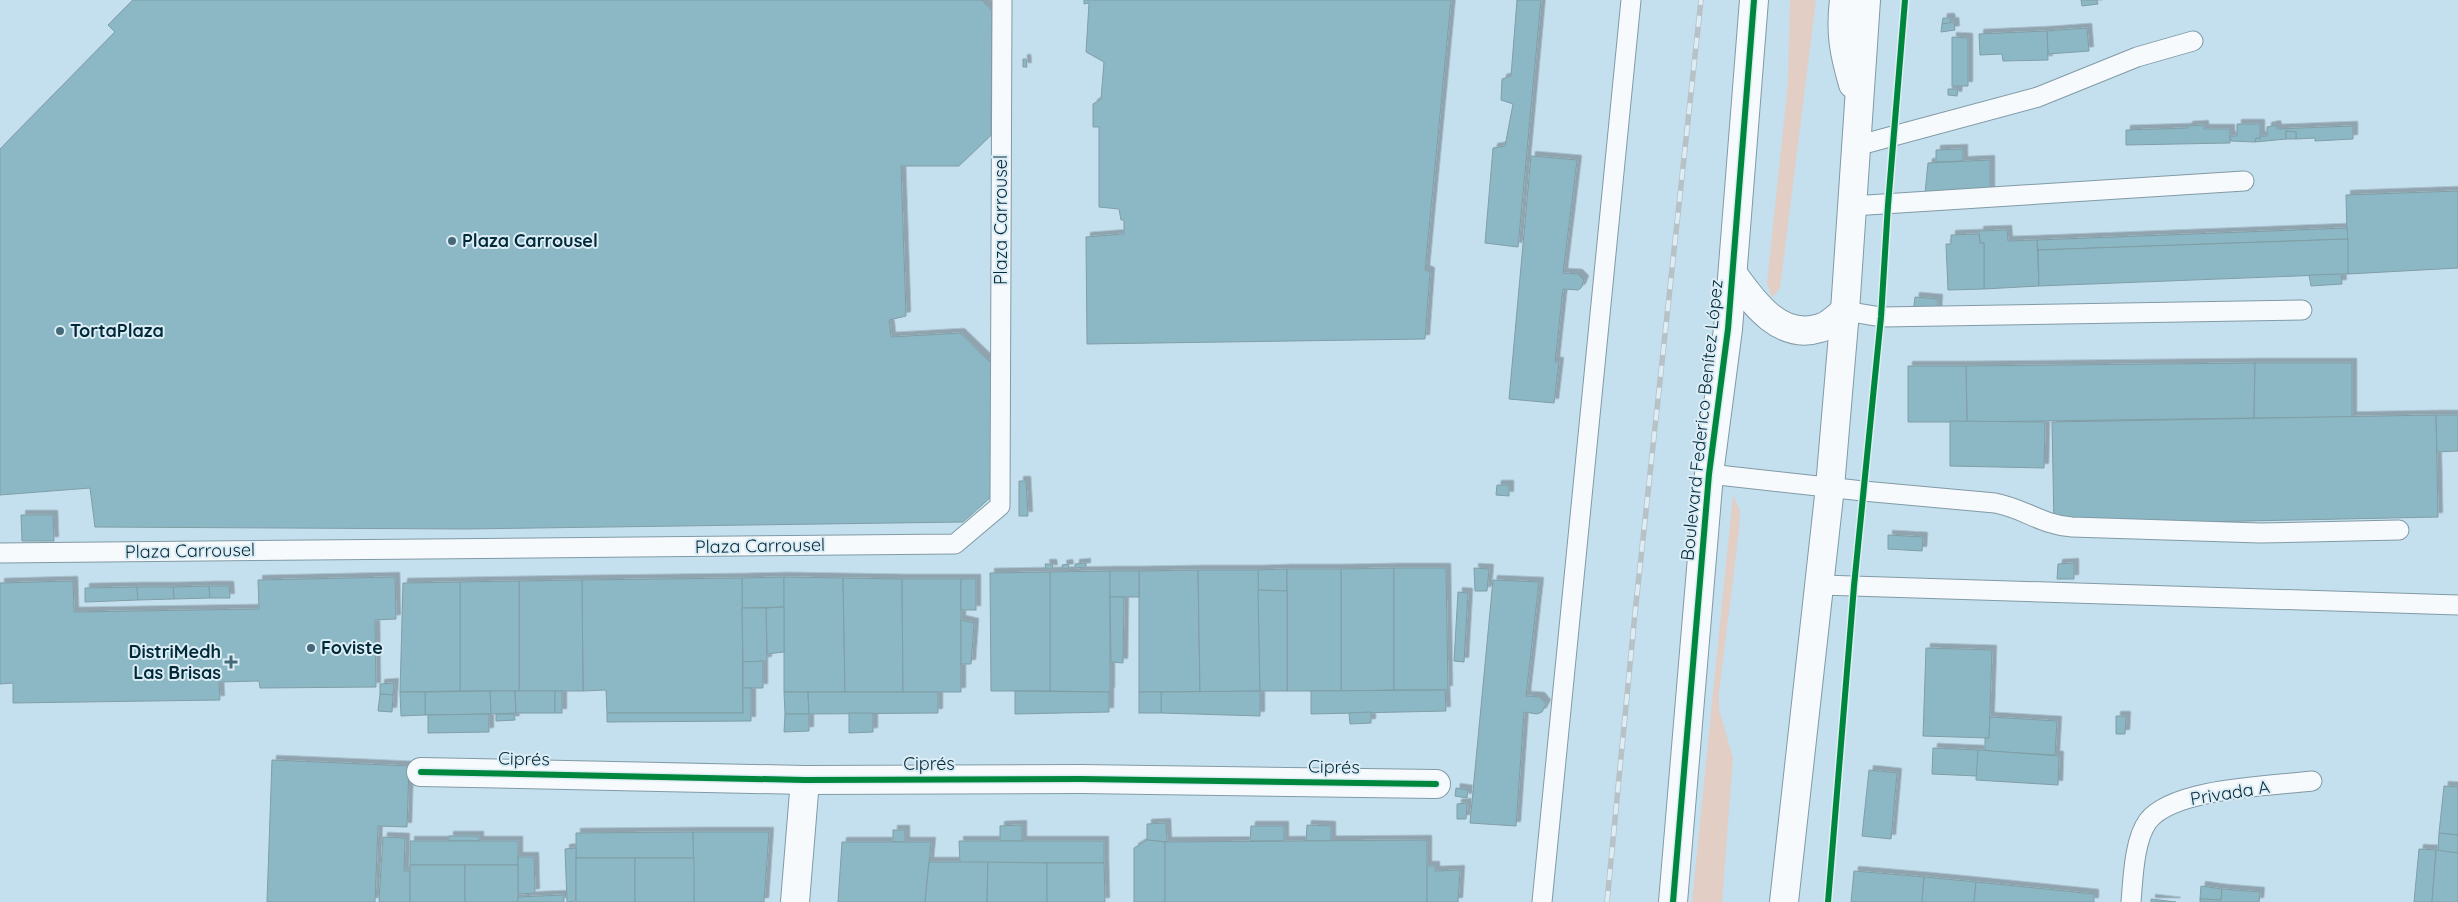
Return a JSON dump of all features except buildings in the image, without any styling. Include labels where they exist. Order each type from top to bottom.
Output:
[{"type":"main road","name":"Boulevard Federico Benítez López","points":[[1673,902],[1709,474],[1728,329],[1733,274],[1754,0]]},
{"type":"main road","points":[[1844,0],[1840,26],[1843,52],[1858,105]]},
{"type":"main road","points":[[1784,902],[1821,584],[1830,487],[1845,311],[1866,0]]},
{"type":"main road","points":[[1733,274],[1753,302],[1778,323],[1801,332],[1822,328],[1845,311]]},
{"type":"main road","name":"Ciprés","points":[[421,772],[805,780],[1081,778],[1436,784]]},
{"type":"main road","points":[[795,902],[805,780]]},
{"type":"lane","name":"Plaza Carrousel","points":[[0,552],[955,544],[1000,506],[1002,0]]},
{"type":"lane","points":[[1542,902],[1631,0]]},
{"type":"lane","points":[[1856,146],[2038,97],[2136,57],[2193,42]]},
{"type":"lane","points":[[1852,206],[2244,181]]},
{"type":"lane","points":[[1845,311],[1882,317],[2302,310]]},
{"type":"lane","points":[[1709,474],[2010,505],[2043,522],[2072,527],[2260,533],[2399,530]]},
{"type":"lane","points":[[1821,584],[2458,605]]},
{"type":"lane","name":"Privada A","points":[[2130,902],[2137,850],[2148,821],[2166,805],[2195,796],[2312,781]]},
{"type":"shaded area","points":[[1790,0],[1816,0],[1780,288],[1772,298],[1767,283],[1788,83]]},
{"type":"shaded area","points":[[1733,495],[1740,511],[1739,531],[1719,692],[1719,709],[1733,758],[1722,902],[1692,902]]},
{"type":"railway","points":[[1607,902],[1635,613],[1701,0]]},
{"type":"cycle path","points":[[1673,902],[1709,474],[1728,329],[1754,0]]},
{"type":"cycle path","points":[[1828,902],[1854,586],[1881,317],[1905,0]]},
{"type":"cycle path","points":[[421,772],[805,780],[1081,779],[1436,784]]},
{"type":"place","name":"Plaza Carrousel","points":[[452,241]]},
{"type":"place","name":"TortaPlaza","points":[[60,331]]},
{"type":"place","name":"Foviste","points":[[311,648]]},
{"type":"place","name":"DistriMedh Las Brisas","points":[[231,662]]}]
